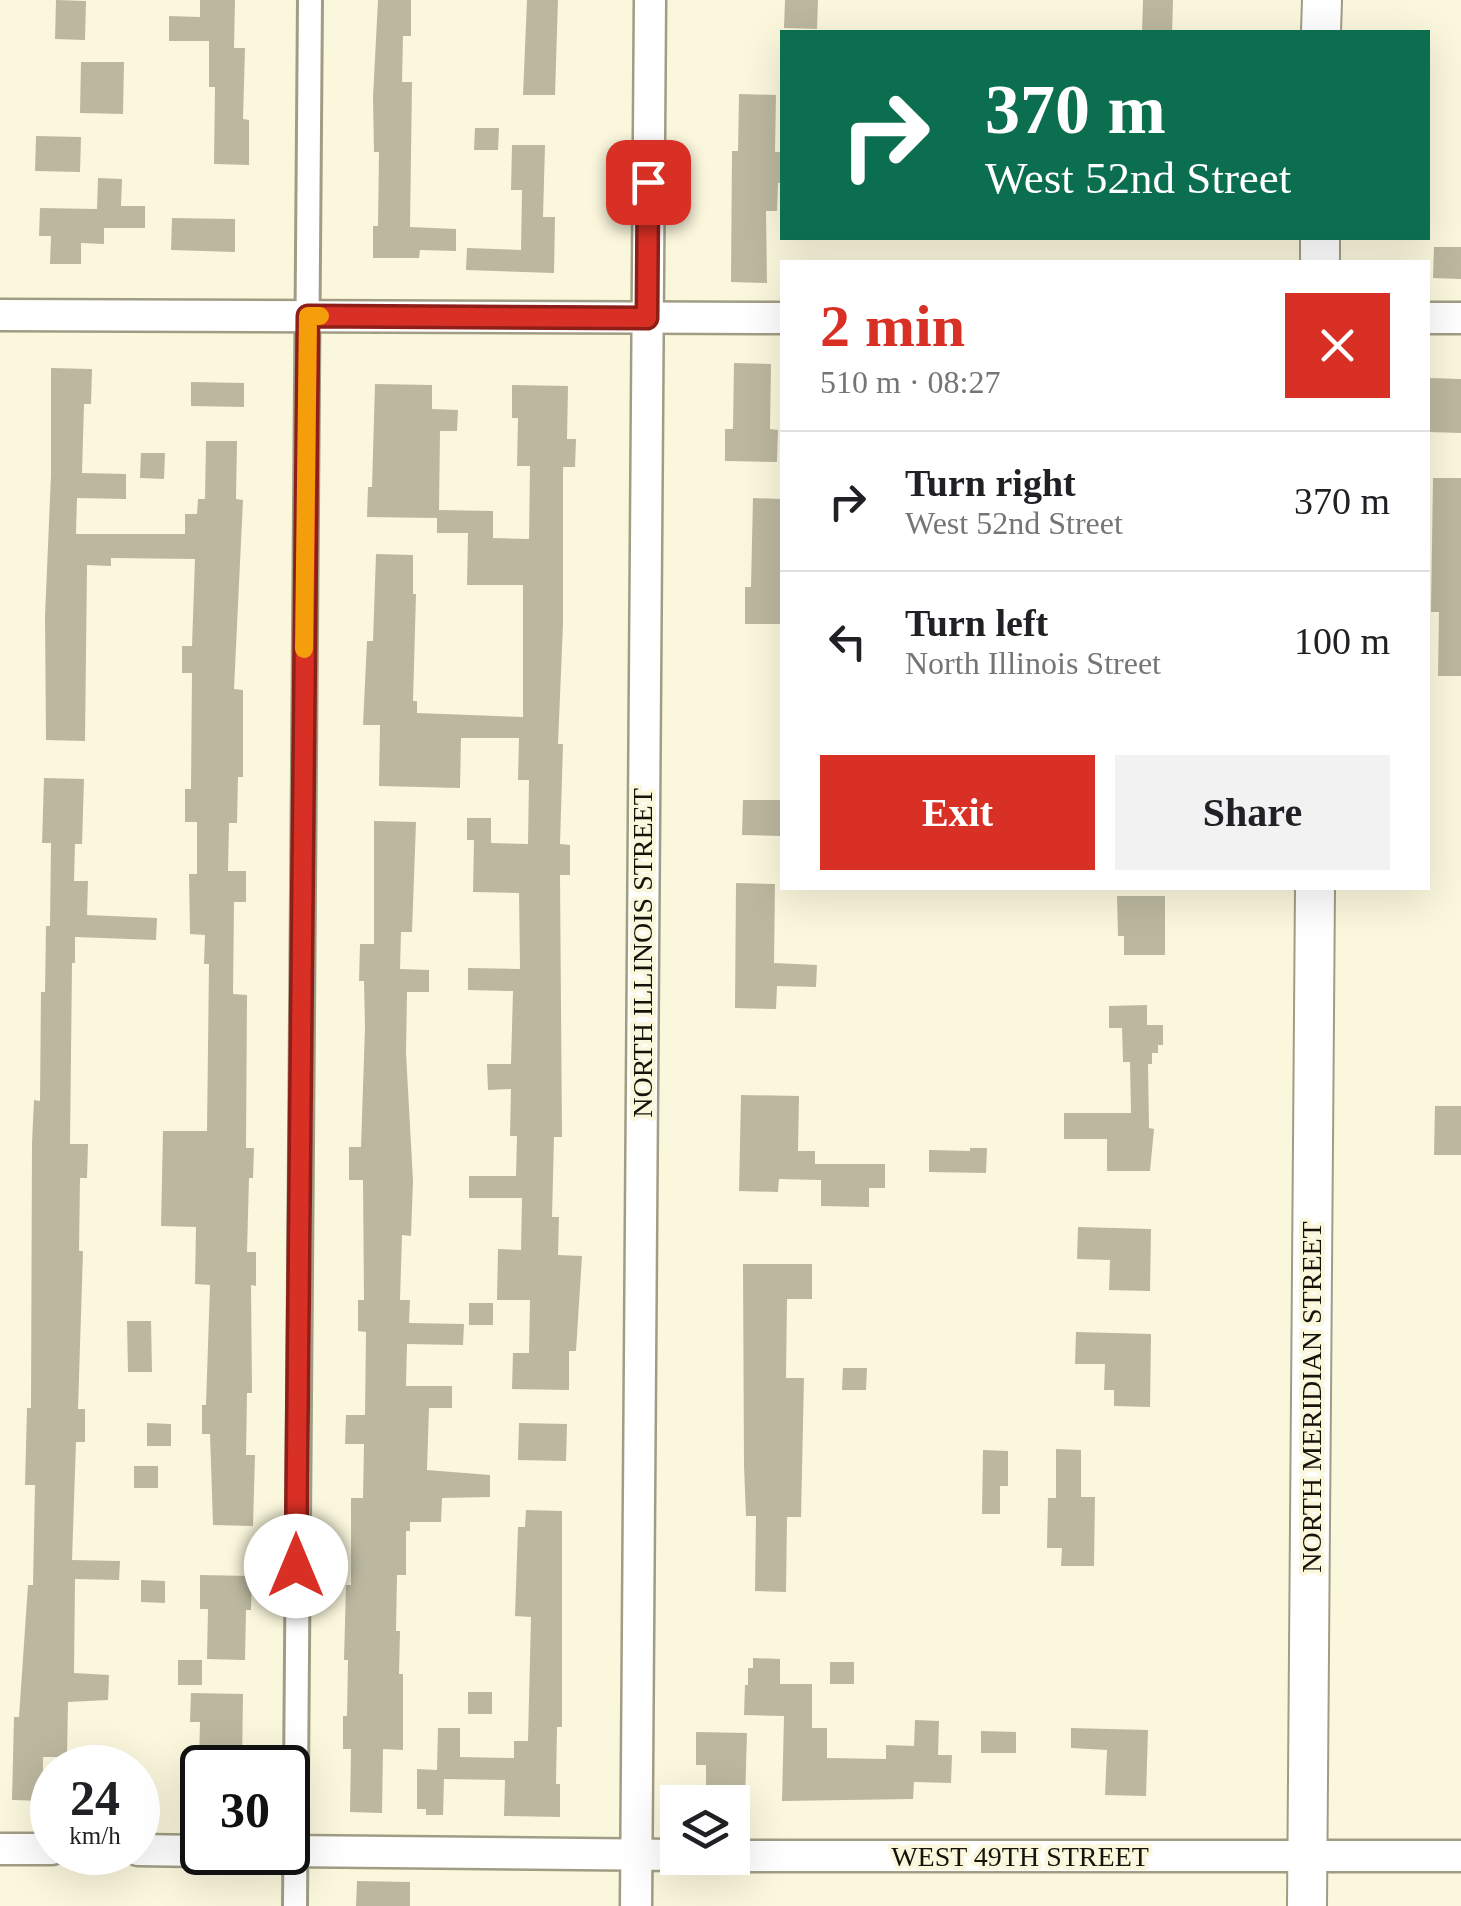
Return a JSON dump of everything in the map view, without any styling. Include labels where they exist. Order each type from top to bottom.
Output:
[{"type":"main road","points":[[1322,0],[1322,30]]},
{"type":"main road","name":"NORTH MERIDIAN STREET","points":[[1308,1906],[1315,890]]},
{"type":"street","points":[[293,1745],[310,0]]},
{"type":"street","name":"NORTH ILLINOIS STREET","points":[[636,1906],[650,0]]},
{"type":"street","points":[[0,315],[780,318]]},
{"type":"street","points":[[1430,318],[1461,318]]},
{"type":"street","points":[[0,1849],[30,1849]]},
{"type":"street","points":[[310,1851],[660,1856]]},
{"type":"street","name":"WEST 49TH STREET","points":[[750,1856],[1461,1856]]},
{"type":"street","points":[[293,1875],[295,1906]]},
{"type":"building","points":[[56,0],[86,1],[85,40],[55,39]]},
{"type":"building","points":[[200,0],[235,0],[234,48],[245,48],[243,119],[249,120],[249,165],[214,164],[215,87],[209,87],[209,41],[169,41],[169,16],[200,17]]},
{"type":"building","points":[[378,0],[411,0],[411,36],[403,36],[402,82],[412,82],[410,227],[456,229],[456,251],[420,250],[419,258],[373,258],[373,226],[378,226],[379,152],[374,152],[373,97]]},
{"type":"building","points":[[527,0],[558,0],[555,95],[523,95]]},
{"type":"building","points":[[785,0],[818,0],[817,29],[784,28]]},
{"type":"building","points":[[1143,0],[1173,0],[1172,30],[1142,30]]},
{"type":"building","points":[[81,62],[124,62],[123,114],[80,113]]},
{"type":"building","points":[[739,94],[776,95],[775,152],[780,152],[780,183],[777,211],[766,211],[767,283],[731,282],[732,151],[738,151]]},
{"type":"building","points":[[475,128],[499,128],[498,150],[474,150]]},
{"type":"building","points":[[36,136],[81,137],[80,172],[35,171]]},
{"type":"building","points":[[512,145],[545,145],[543,217],[555,217],[554,273],[466,270],[467,248],[521,250],[522,190],[511,190]]},
{"type":"building","points":[[98,178],[122,179],[121,206],[145,206],[145,228],[104,228],[104,244],[81,243],[81,264],[50,264],[51,236],[39,236],[40,208],[97,209]]},
{"type":"building","points":[[172,218],[235,219],[235,252],[171,250]]},
{"type":"building","points":[[1434,247],[1461,247],[1461,279],[1433,278]]},
{"type":"building","points":[[734,363],[771,364],[770,429],[778,430],[777,462],[725,461],[725,429],[733,429]]},
{"type":"building","points":[[51,368],[92,369],[91,404],[84,404],[82,473],[126,474],[126,499],[77,498],[76,534],[185,534],[185,514],[197,514],[198,499],[205,499],[206,441],[237,441],[236,499],[243,500],[234,689],[243,690],[243,777],[238,777],[237,823],[229,823],[228,871],[246,871],[246,902],[234,902],[233,994],[247,995],[246,1148],[254,1148],[247,1252],[256,1252],[256,1286],[251,1285],[252,1393],[247,1393],[246,1455],[255,1455],[253,1526],[213,1525],[210,1434],[202,1434],[210,1285],[195,1284],[196,1227],[161,1226],[163,1131],[207,1131],[209,964],[204,964],[205,935],[190,934],[189,874],[197,874],[197,822],[185,822],[185,789],[191,789],[192,673],[182,673],[182,646],[192,646],[195,559],[111,558],[111,566],[87,565],[85,741],[46,740]]},
{"type":"building","points":[[1430,378],[1461,379],[1461,433],[1430,432]]},
{"type":"building","points":[[191,382],[244,383],[244,407],[191,406]]},
{"type":"building","points":[[375,384],[432,385],[432,409],[458,410],[457,431],[440,431],[439,510],[493,511],[493,538],[529,539],[530,466],[517,466],[518,418],[512,418],[512,385],[568,386],[567,439],[576,439],[575,467],[563,467],[558,744],[563,744],[560,844],[570,845],[570,875],[560,875],[562,1137],[554,1137],[552,1217],[559,1217],[558,1255],[582,1256],[576,1351],[569,1351],[569,1390],[512,1389],[513,1353],[529,1353],[530,1300],[497,1300],[498,1249],[521,1250],[522,1198],[469,1198],[469,1176],[516,1176],[517,1136],[510,1136],[511,1089],[488,1090],[487,1064],[511,1064],[513,991],[468,990],[468,968],[520,969],[519,893],[473,892],[474,840],[467,840],[467,818],[491,818],[491,843],[528,844],[529,780],[518,780],[519,738],[461,738],[460,788],[379,786],[380,725],[363,725],[367,641],[373,641],[376,554],[413,555],[413,701],[417,701],[417,713],[523,717],[523,585],[467,585],[468,533],[437,533],[437,518],[367,517],[368,487],[372,487]]},
{"type":"building","points":[[141,453],[165,453],[164,479],[140,478]]},
{"type":"building","points":[[1433,478],[1461,478],[1461,676],[1438,676],[1439,612],[1431,612]]},
{"type":"building","points":[[753,498],[780,499],[780,624],[745,624],[745,587],[751,587]]},
{"type":"building","points":[[44,778],[84,779],[82,844],[75,844],[74,881],[88,881],[87,915],[157,918],[156,940],[75,937],[70,1144],[88,1144],[87,1178],[80,1178],[79,1251],[83,1251],[78,1409],[85,1409],[85,1442],[76,1442],[72,1560],[120,1561],[119,1580],[75,1579],[74,1673],[109,1675],[108,1700],[68,1702],[67,1745],[30,1745],[30,1801],[12,1800],[14,1717],[19,1717],[28,1585],[33,1585],[35,1485],[25,1485],[27,1408],[31,1408],[32,1143],[34,1100],[40,1101],[41,992],[45,992],[46,926],[50,926],[51,843],[42,843]]},
{"type":"building","points":[[743,800],[780,800],[780,836],[742,835]]},
{"type":"building","points":[[374,821],[416,822],[412,932],[401,932],[400,969],[429,970],[429,992],[407,992],[413,1181],[411,1236],[402,1235],[400,1300],[410,1300],[409,1323],[464,1324],[463,1345],[407,1344],[406,1386],[452,1386],[452,1408],[429,1408],[427,1470],[490,1475],[490,1497],[442,1498],[441,1522],[410,1522],[410,1531],[406,1531],[406,1575],[397,1575],[396,1631],[400,1631],[399,1674],[403,1674],[403,1750],[383,1749],[382,1813],[350,1812],[351,1749],[343,1749],[351,1498],[363,1498],[364,1444],[345,1444],[346,1415],[365,1415],[366,1332],[358,1331],[358,1300],[364,1300],[363,1180],[349,1180],[349,1147],[361,1147],[365,1027],[364,981],[359,981],[360,944],[374,944]]},
{"type":"building","points":[[736,883],[775,884],[774,963],[817,965],[816,987],[777,986],[776,1009],[735,1008]]},
{"type":"building","points":[[1117,896],[1165,896],[1165,955],[1124,955],[1124,936],[1118,936]]},
{"type":"building","points":[[1147,1005],[1147,1025],[1163,1025],[1163,1045],[1158,1045],[1158,1053],[1152,1053],[1152,1064],[1148,1064],[1149,1128],[1154,1129],[1150,1171],[1107,1171],[1107,1139],[1064,1139],[1064,1113],[1131,1113],[1130,1062],[1123,1062],[1122,1028],[1109,1028],[1109,1006]]},
{"type":"building","points":[[741,1095],[799,1096],[798,1151],[815,1151],[815,1164],[885,1164],[885,1188],[869,1188],[869,1207],[821,1206],[821,1180],[779,1179],[778,1192],[739,1191]]},
{"type":"building","points":[[1435,1106],[1461,1106],[1461,1155],[1434,1155]]},
{"type":"building","points":[[987,1148],[986,1173],[929,1172],[929,1150]]},
{"type":"building","points":[[1078,1227],[1151,1229],[1150,1291],[1109,1290],[1110,1260],[1077,1259]]},
{"type":"building","points":[[743,1264],[812,1264],[812,1299],[787,1299],[786,1378],[804,1378],[801,1517],[787,1517],[786,1592],[755,1591],[756,1516],[746,1516],[744,1466]]},
{"type":"building","points":[[469,1303],[493,1303],[493,1325],[469,1325]]},
{"type":"building","points":[[127,1321],[151,1321],[152,1372],[128,1372]]},
{"type":"building","points":[[1076,1332],[1151,1334],[1150,1407],[1114,1406],[1114,1390],[1104,1390],[1105,1364],[1075,1364]]},
{"type":"building","points":[[843,1368],[867,1368],[866,1390],[842,1390]]},
{"type":"building","points":[[147,1423],[171,1424],[171,1446],[147,1446]]},
{"type":"building","points":[[519,1423],[567,1424],[566,1461],[518,1460]]},
{"type":"building","points":[[1056,1449],[1081,1450],[1081,1497],[1095,1497],[1094,1566],[1061,1566],[1062,1548],[1047,1548],[1048,1498],[1056,1498]]},
{"type":"building","points":[[983,1450],[1008,1451],[1008,1486],[1000,1486],[1000,1514],[982,1514]]},
{"type":"building","points":[[134,1466],[158,1466],[158,1488],[134,1488]]},
{"type":"building","points":[[526,1510],[562,1511],[562,1727],[557,1727],[556,1784],[560,1784],[560,1817],[504,1816],[505,1780],[444,1779],[443,1815],[426,1815],[426,1809],[417,1809],[417,1769],[437,1770],[438,1728],[460,1728],[460,1757],[514,1758],[514,1741],[528,1741],[531,1617],[515,1616],[518,1527],[525,1527]]},
{"type":"building","points":[[200,1575],[252,1576],[251,1610],[246,1610],[245,1660],[207,1659],[208,1609],[200,1609]]},
{"type":"building","points":[[141,1580],[165,1581],[165,1603],[141,1602]]},
{"type":"building","points":[[753,1658],[780,1659],[780,1684],[812,1684],[812,1728],[827,1728],[827,1758],[886,1759],[886,1745],[914,1746],[915,1720],[939,1721],[938,1755],[952,1755],[951,1783],[914,1782],[913,1799],[782,1801],[784,1716],[744,1715],[745,1685]]},
{"type":"building","points":[[178,1660],[202,1660],[202,1685],[178,1685]]},
{"type":"building","points":[[830,1662],[854,1662],[854,1684],[830,1684]]},
{"type":"building","points":[[468,1692],[492,1692],[492,1714],[468,1714]]},
{"type":"building","points":[[191,1693],[243,1694],[242,1745],[199,1745],[200,1722],[190,1722]]},
{"type":"building","points":[[1071,1728],[1148,1730],[1146,1796],[1105,1795],[1107,1750],[1071,1748]]},
{"type":"building","points":[[981,1731],[1016,1732],[1016,1753],[981,1753]]},
{"type":"building","points":[[696,1732],[747,1733],[745,1785],[706,1785],[706,1765],[696,1765]]},
{"type":"building","points":[[357,1881],[410,1882],[410,1906],[356,1906]]},
{"type":"slow traffic","points":[[304,649],[308,316],[320,316]]},
{"type":"route","points":[[296,1566],[308,316],[647,318],[648,182]]}]
